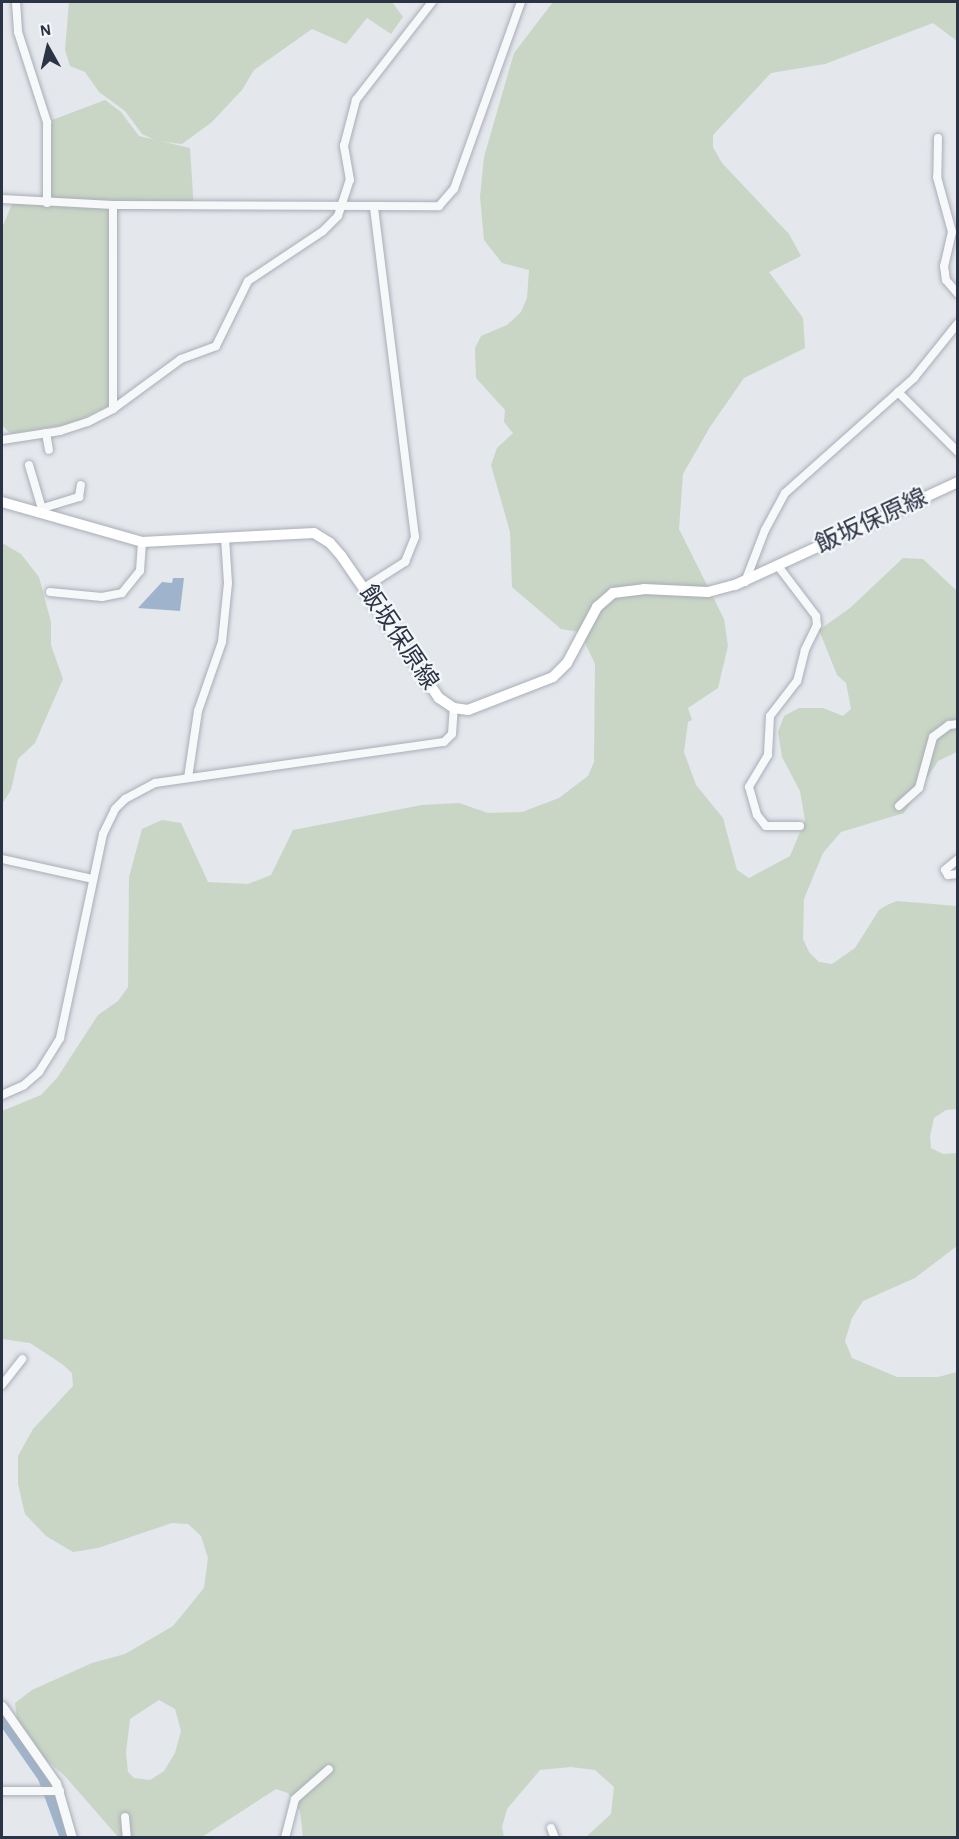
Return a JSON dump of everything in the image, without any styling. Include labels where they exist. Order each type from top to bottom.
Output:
[{"type":"main road","name":"飯坂保原線","points":[[2,502],[142,542],[314,533],[330,543],[364,588],[439,698],[454,708],[481,707],[553,678],[567,663],[597,606],[613,593],[636,589],[708,592],[745,582],[957,482]]},
{"type":"street","points":[[16,2],[18,32],[47,122],[47,203]]},
{"type":"street","points":[[2,440],[79,426],[113,409],[181,359],[216,346],[248,281],[323,231],[340,207],[350,180],[344,146],[356,100],[432,2]]},
{"type":"street","points":[[2,199],[113,205],[439,206],[451,195],[521,2]]},
{"type":"street","points":[[938,138],[937,177],[952,232],[944,266],[946,280],[957,294]]},
{"type":"street","points":[[113,205],[113,409]]},
{"type":"street","points":[[364,588],[405,562],[414,537],[374,207]]},
{"type":"street","points":[[745,582],[765,530],[785,493],[930,361],[957,323]]},
{"type":"street","points":[[898,392],[957,452]]},
{"type":"street","points":[[46,433],[49,450]]},
{"type":"street","points":[[28,465],[40,511],[79,497],[81,485]]},
{"type":"street","points":[[188,778],[198,711],[222,642],[228,583],[225,538]]},
{"type":"street","points":[[50,592],[102,597],[122,593],[140,571],[142,542]]},
{"type":"street","points":[[778,566],[816,616],[817,625],[805,650],[797,681],[770,716],[768,755],[749,787],[757,815],[766,826],[800,826]]},
{"type":"street","points":[[2,1095],[15,1091],[39,1072],[60,1038],[103,834],[119,805],[141,788],[188,778],[444,742],[452,734],[454,708]]},
{"type":"street","points":[[899,806],[919,788],[933,737],[949,725],[957,724]]},
{"type":"street","points":[[957,858],[945,870],[948,875],[957,874]]},
{"type":"street","points":[[2,860],[93,879]]},
{"type":"street","points":[[2,1385],[22,1359]]},
{"type":"street","points":[[2,1706],[22,1730],[60,1791],[72,1838]]},
{"type":"street","points":[[285,1838],[295,1799],[329,1769]]},
{"type":"street","points":[[2,1791],[60,1791]]},
{"type":"street","points":[[125,1817],[127,1838]]},
{"type":"street","points":[[550,1828],[555,1838]]},
{"type":"green space","points":[[69,2],[392,2],[403,17],[391,34],[367,18],[346,44],[312,29],[254,70],[242,90],[212,122],[182,144],[157,141],[142,134],[125,111],[99,92],[85,72],[70,66],[65,50]]},
{"type":"green space","points":[[553,2],[957,2],[957,41],[933,23],[825,64],[771,73],[713,135],[713,147],[722,163],[789,234],[801,256],[769,272],[803,318],[805,348],[744,378],[710,427],[683,474],[679,529],[724,619],[728,646],[718,688],[688,708],[692,720],[688,722],[684,752],[696,785],[723,818],[737,870],[749,878],[790,856],[805,820],[800,791],[782,757],[778,732],[784,716],[799,708],[823,708],[843,716],[851,709],[846,683],[837,675],[819,630],[850,608],[903,558],[923,559],[957,591],[957,752],[938,761],[904,813],[841,832],[823,853],[804,899],[803,939],[809,952],[819,962],[832,964],[855,948],[879,910],[887,905],[897,901],[957,906],[957,1109],[946,1110],[934,1118],[930,1136],[931,1148],[943,1154],[957,1153],[957,1246],[915,1278],[863,1301],[852,1318],[845,1341],[852,1358],[897,1377],[938,1377],[957,1372],[957,1837],[586,1837],[611,1814],[614,1787],[595,1770],[571,1767],[540,1770],[507,1809],[502,1827],[504,1837],[303,1837],[300,1811],[288,1793],[276,1789],[202,1837],[118,1837],[64,1775],[19,1738],[15,1703],[32,1690],[92,1663],[125,1654],[173,1626],[204,1588],[208,1558],[201,1536],[188,1524],[172,1523],[98,1548],[73,1552],[46,1536],[25,1514],[18,1484],[18,1456],[33,1429],[73,1386],[72,1373],[30,1343],[2,1339],[2,1111],[41,1095],[57,1078],[98,1015],[118,1001],[128,987],[129,877],[142,829],[162,820],[181,823],[208,882],[248,884],[271,875],[293,830],[422,805],[459,803],[488,813],[522,812],[559,798],[588,776],[594,762],[595,664],[580,632],[561,629],[512,587],[510,532],[491,465],[497,448],[513,433],[504,422],[505,410],[476,378],[475,348],[481,336],[507,325],[521,312],[527,298],[529,270],[502,263],[484,240],[480,197],[484,157],[514,53]],"holes":[[[159,1700],[175,1709],[181,1731],[175,1753],[164,1771],[150,1780],[134,1778],[128,1772],[126,1753],[130,1719]]]},
{"type":"green space","points":[[105,100],[121,112],[139,136],[190,148],[194,210],[118,210],[114,403],[74,423],[11,434],[2,425],[2,228],[15,197],[45,199],[52,120]]},
{"type":"green space","points":[[2,543],[21,554],[39,577],[51,622],[51,645],[63,679],[35,743],[18,759],[11,790],[2,804]]},
{"type":"water","points":[[173,578],[184,578],[180,611],[138,608],[162,582],[172,583]]},
{"type":"waterway","points":[[2,1719],[43,1778],[65,1838]]}]
